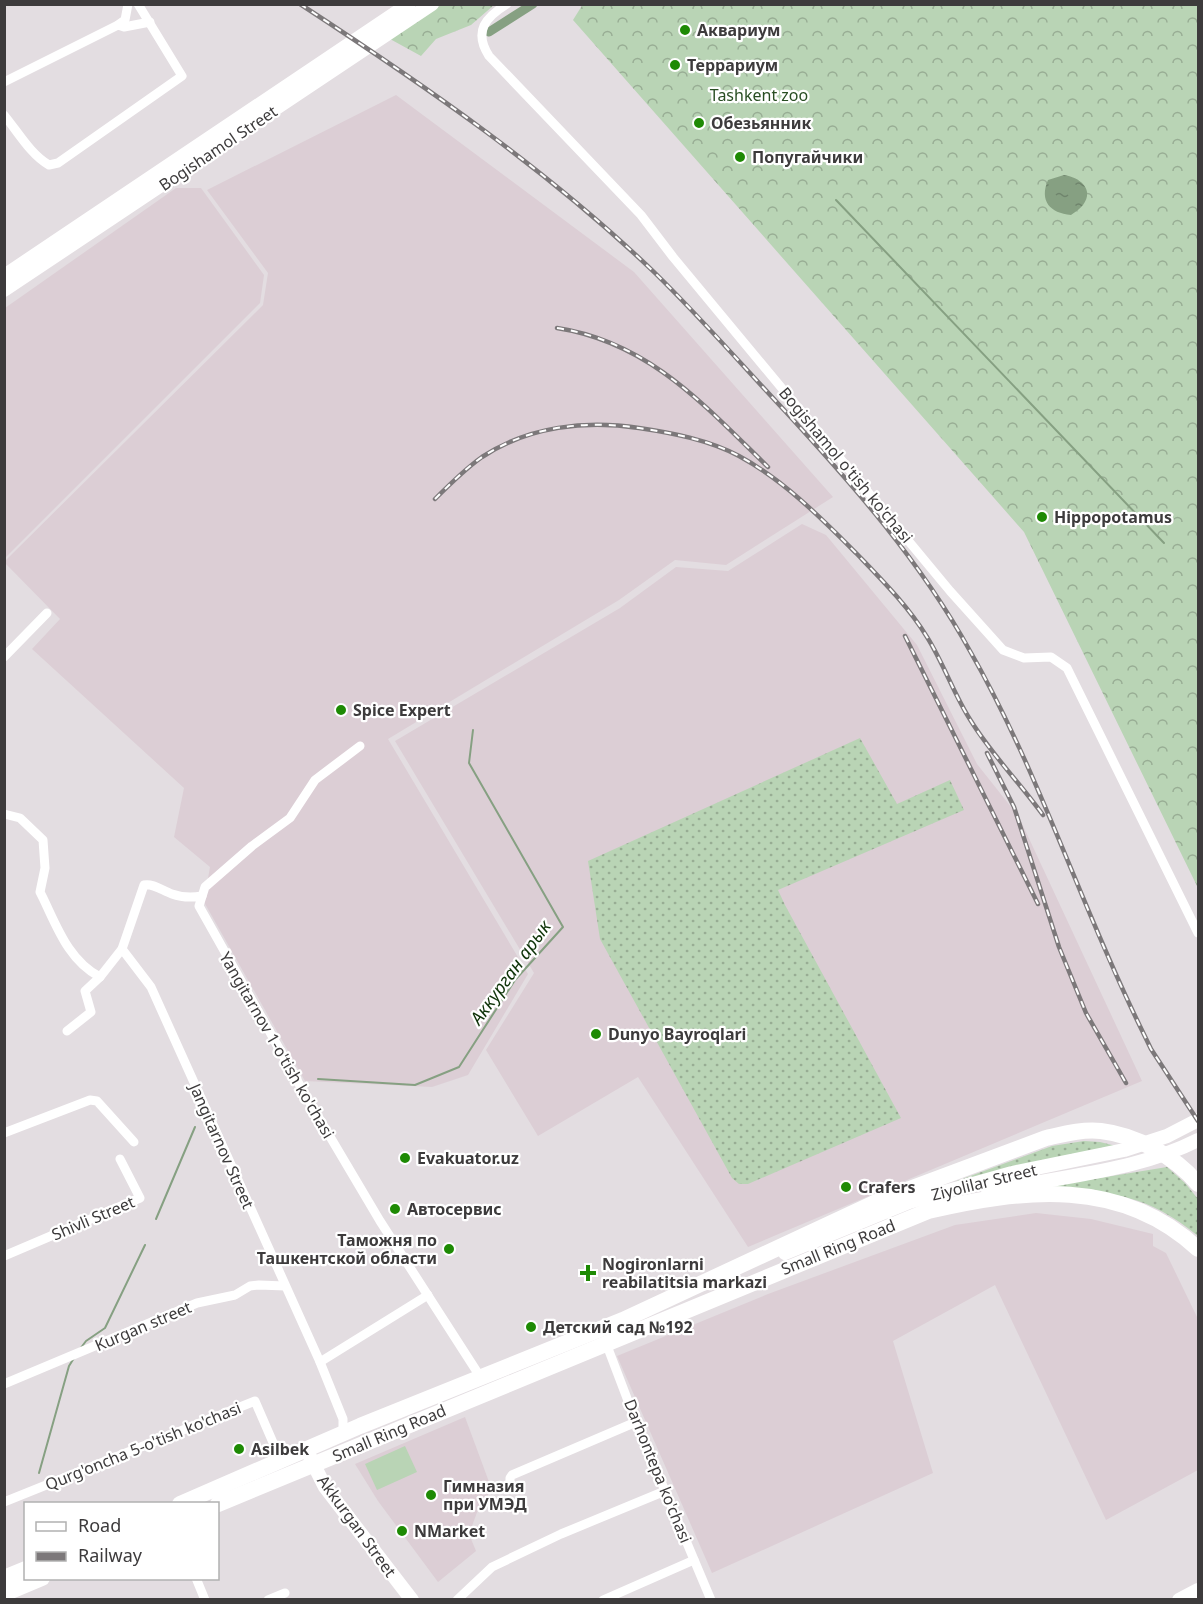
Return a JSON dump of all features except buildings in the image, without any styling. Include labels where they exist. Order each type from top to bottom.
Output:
[{"type":"highway","name":"Small Ring Road","points":[[182,1502],[281,1461],[346,1450],[603,1336],[641,1312],[851,1213],[915,1186],[1046,1138],[1078,1131],[1102,1131],[1131,1139],[1153,1149],[1195,1180]]},
{"type":"highway","name":"Small Ring Road","points":[[219,1503],[310,1457],[342,1434],[481,1378],[603,1336],[928,1211],[974,1201],[1024,1194],[1055,1193],[1081,1196],[1118,1203],[1147,1213],[1169,1226],[1198,1249]]},
{"type":"highway","points":[[4,1578],[24,1570]]},
{"type":"highway","points":[[4,1594],[37,1580]]},
{"type":"main road","name":"Bogishamol Street","points":[[4,276],[409,4]]},
{"type":"main road","name":"Bogishamol Street","points":[[4,290],[432,4]]},
{"type":"main road","name":"Ziyolilar Street","points":[[641,1312],[909,1202],[1012,1173],[1124,1150],[1167,1136],[1198,1120]]},
{"type":"main road","name":"Ziyolilar Street","points":[[928,1211],[1012,1187],[1134,1164],[1167,1154],[1198,1140]]},
{"type":"main road","name":"Akkurgan Street","points":[[310,1457],[325,1487],[412,1599]]},
{"type":"main road","points":[[1179,1599],[1198,1590]]},
{"type":"street","points":[[4,82],[118,25],[125,20],[128,4]]},
{"type":"street","points":[[4,115],[43,162],[50,165],[58,163],[182,76],[138,4]]},
{"type":"street","name":"Bogishamol o'tish ko'chasi","points":[[507,4],[489,17],[483,28],[482,41],[489,56],[642,215],[673,257],[950,591],[1004,650],[1024,658],[1052,657],[1067,668],[1198,933]]},
{"type":"street","points":[[118,25],[124,27],[150,22]]},
{"type":"street","points":[[4,657],[47,613]]},
{"type":"street","points":[[67,1031],[91,1012],[85,991],[100,977],[122,949],[147,884],[174,895],[188,898],[202,896],[206,887],[213,880],[252,846],[290,818],[315,780],[360,746]]},
{"type":"street","points":[[4,814],[20,818],[43,840],[45,868],[40,892],[69,950],[100,977]]},
{"type":"street","name":"Yangitarnov 1-o'tish ko'chasi","points":[[202,896],[200,910],[380,1221],[481,1378]]},
{"type":"street","name":"Jangitarnov Street","points":[[122,949],[151,987],[320,1362],[343,1419],[342,1434],[346,1450]]},
{"type":"street","points":[[6,1130],[90,1100],[98,1101],[134,1142]]},
{"type":"street","name":"Shivli Street","points":[[4,1256],[141,1198],[120,1159]]},
{"type":"street","name":"Kurgan street","points":[[4,1384],[197,1303],[235,1295],[250,1286],[285,1286]]},
{"type":"street","points":[[320,1362],[428,1295]]},
{"type":"street","name":"Darhontepa ko'chasi","points":[[603,1336],[636,1422],[711,1599]]},
{"type":"street","name":"Qurg'oncha 5-o'tish ko'chasi","points":[[4,1502],[255,1401],[281,1461]]},
{"type":"street","points":[[510,1485],[512,1475],[636,1422]]},
{"type":"street","points":[[457,1599],[492,1567],[561,1534],[665,1491]]},
{"type":"street","points":[[603,1599],[694,1560]]},
{"type":"street","points":[[197,1580],[205,1599]]},
{"type":"street","points":[[268,1599],[285,1593]]},
{"type":"shaded area","points":[[396,95],[634,272],[833,497],[726,565],[675,560],[619,600],[388,739],[528,974],[468,1075],[432,1087],[305,1081],[204,902],[210,867],[174,837],[184,788],[32,649],[60,619],[5,563],[263,305],[268,273],[207,190]]},
{"type":"shaded area","points":[[176,188],[201,188],[264,275],[260,303],[5,558],[5,308]]},
{"type":"shaded area","points":[[802,524],[826,535],[917,645],[977,764],[1019,817],[1142,1081],[748,1247],[638,1077],[538,1136],[486,1050],[534,973],[395,741],[620,608],[676,567],[728,571]]},
{"type":"shaded area","points":[[1036,1213],[1091,1219],[1153,1234],[1153,1246],[1166,1253],[1198,1319],[1198,1470],[1106,1520],[995,1285],[893,1341],[933,1473],[712,1573],[617,1356],[768,1294],[955,1225]]},
{"type":"shaded area","name":"Гимназия при УМЭД","points":[[465,1417],[492,1490],[479,1507],[469,1534],[476,1551],[438,1582],[378,1501],[355,1464]]},
{"type":"green space","name":"Tashkent zoo","points":[[583,4],[1198,5],[1198,888],[1024,532],[573,20]]},
{"type":"green space","points":[[441,5],[494,5],[471,25],[436,39],[421,56],[390,39]]},
{"type":"green space","points":[[860,738],[897,804],[950,780],[964,810],[778,890],[901,1118],[748,1184],[739,1184],[732,1178],[600,939],[588,861]]},
{"type":"green space","points":[[1084,1141],[1116,1146],[1031,1163],[954,1182],[1052,1146]]},
{"type":"green space","points":[[1167,1167],[1198,1199],[1198,1236],[1163,1212],[1129,1198],[1093,1191],[1051,1188],[1051,1186]]},
{"type":"green space","points":[[405,1446],[417,1472],[377,1490],[365,1464]]},
{"type":"water","points":[[1064,175],[1080,181],[1087,194],[1083,205],[1071,215],[1052,209],[1046,200],[1048,180]]},
{"type":"waterway","points":[[489,32],[533,4]]},
{"type":"waterway","points":[[836,200],[1164,543]]},
{"type":"waterway","name":"Аккурган арык","points":[[318,1079],[415,1085],[459,1067],[515,980],[563,927],[469,763],[473,730]]},
{"type":"waterway","name":"Аккурган арык","points":[[156,1219],[195,1127]]},
{"type":"waterway","name":"Аккурган арык","points":[[80,1349],[86,1341],[105,1328],[145,1245]]},
{"type":"waterway","name":"Аккурган арык","points":[[39,1473],[69,1366],[74,1358]]},
{"type":"railway","points":[[300,4],[484,130],[614,235],[705,324],[885,525],[951,618],[994,695],[1037,787],[1095,927],[1137,1020],[1151,1049],[1198,1121]]},
{"type":"railway","points":[[557,328],[590,335],[648,362],[698,400],[768,467]]},
{"type":"railway","points":[[435,499],[482,457],[500,447],[538,432],[578,425],[619,426],[678,435],[703,441],[739,456],[772,477],[802,501],[857,554],[903,604],[933,647],[959,701],[979,733],[1043,815]]},
{"type":"railway","points":[[905,636],[1038,904]]},
{"type":"railway","points":[[987,753],[1014,807],[1059,947],[1086,1013],[1126,1083]]},
{"type":"place","name":"Аквариум","points":[[685,30]]},
{"type":"place","name":"Террариум","points":[[675,65]]},
{"type":"place","name":"Обезьянник","points":[[699,123]]},
{"type":"place","name":"Попугайчики","points":[[740,157]]},
{"type":"place","name":"Hippopotamus","points":[[1042,517]]},
{"type":"place","name":"Spice Expert","points":[[341,710]]},
{"type":"place","name":"Dunyo Bayroqlari","points":[[596,1034]]},
{"type":"place","name":"Evakuator.uz","points":[[405,1158]]},
{"type":"place","name":"Crafers","points":[[846,1187]]},
{"type":"place","name":"Автосервис","points":[[395,1209]]},
{"type":"place","name":"Таможня по Ташкентской области","points":[[449,1249]]},
{"type":"place","name":"Nogironlarni reabilatitsia markazi","points":[[588,1273]]},
{"type":"place","name":"Детский сад №192","points":[[531,1327]]},
{"type":"place","name":"Asilbek","points":[[239,1449]]},
{"type":"place","name":"Гимназия при УМЭД","points":[[431,1495]]},
{"type":"place","name":"NMarket","points":[[402,1531]]}]
